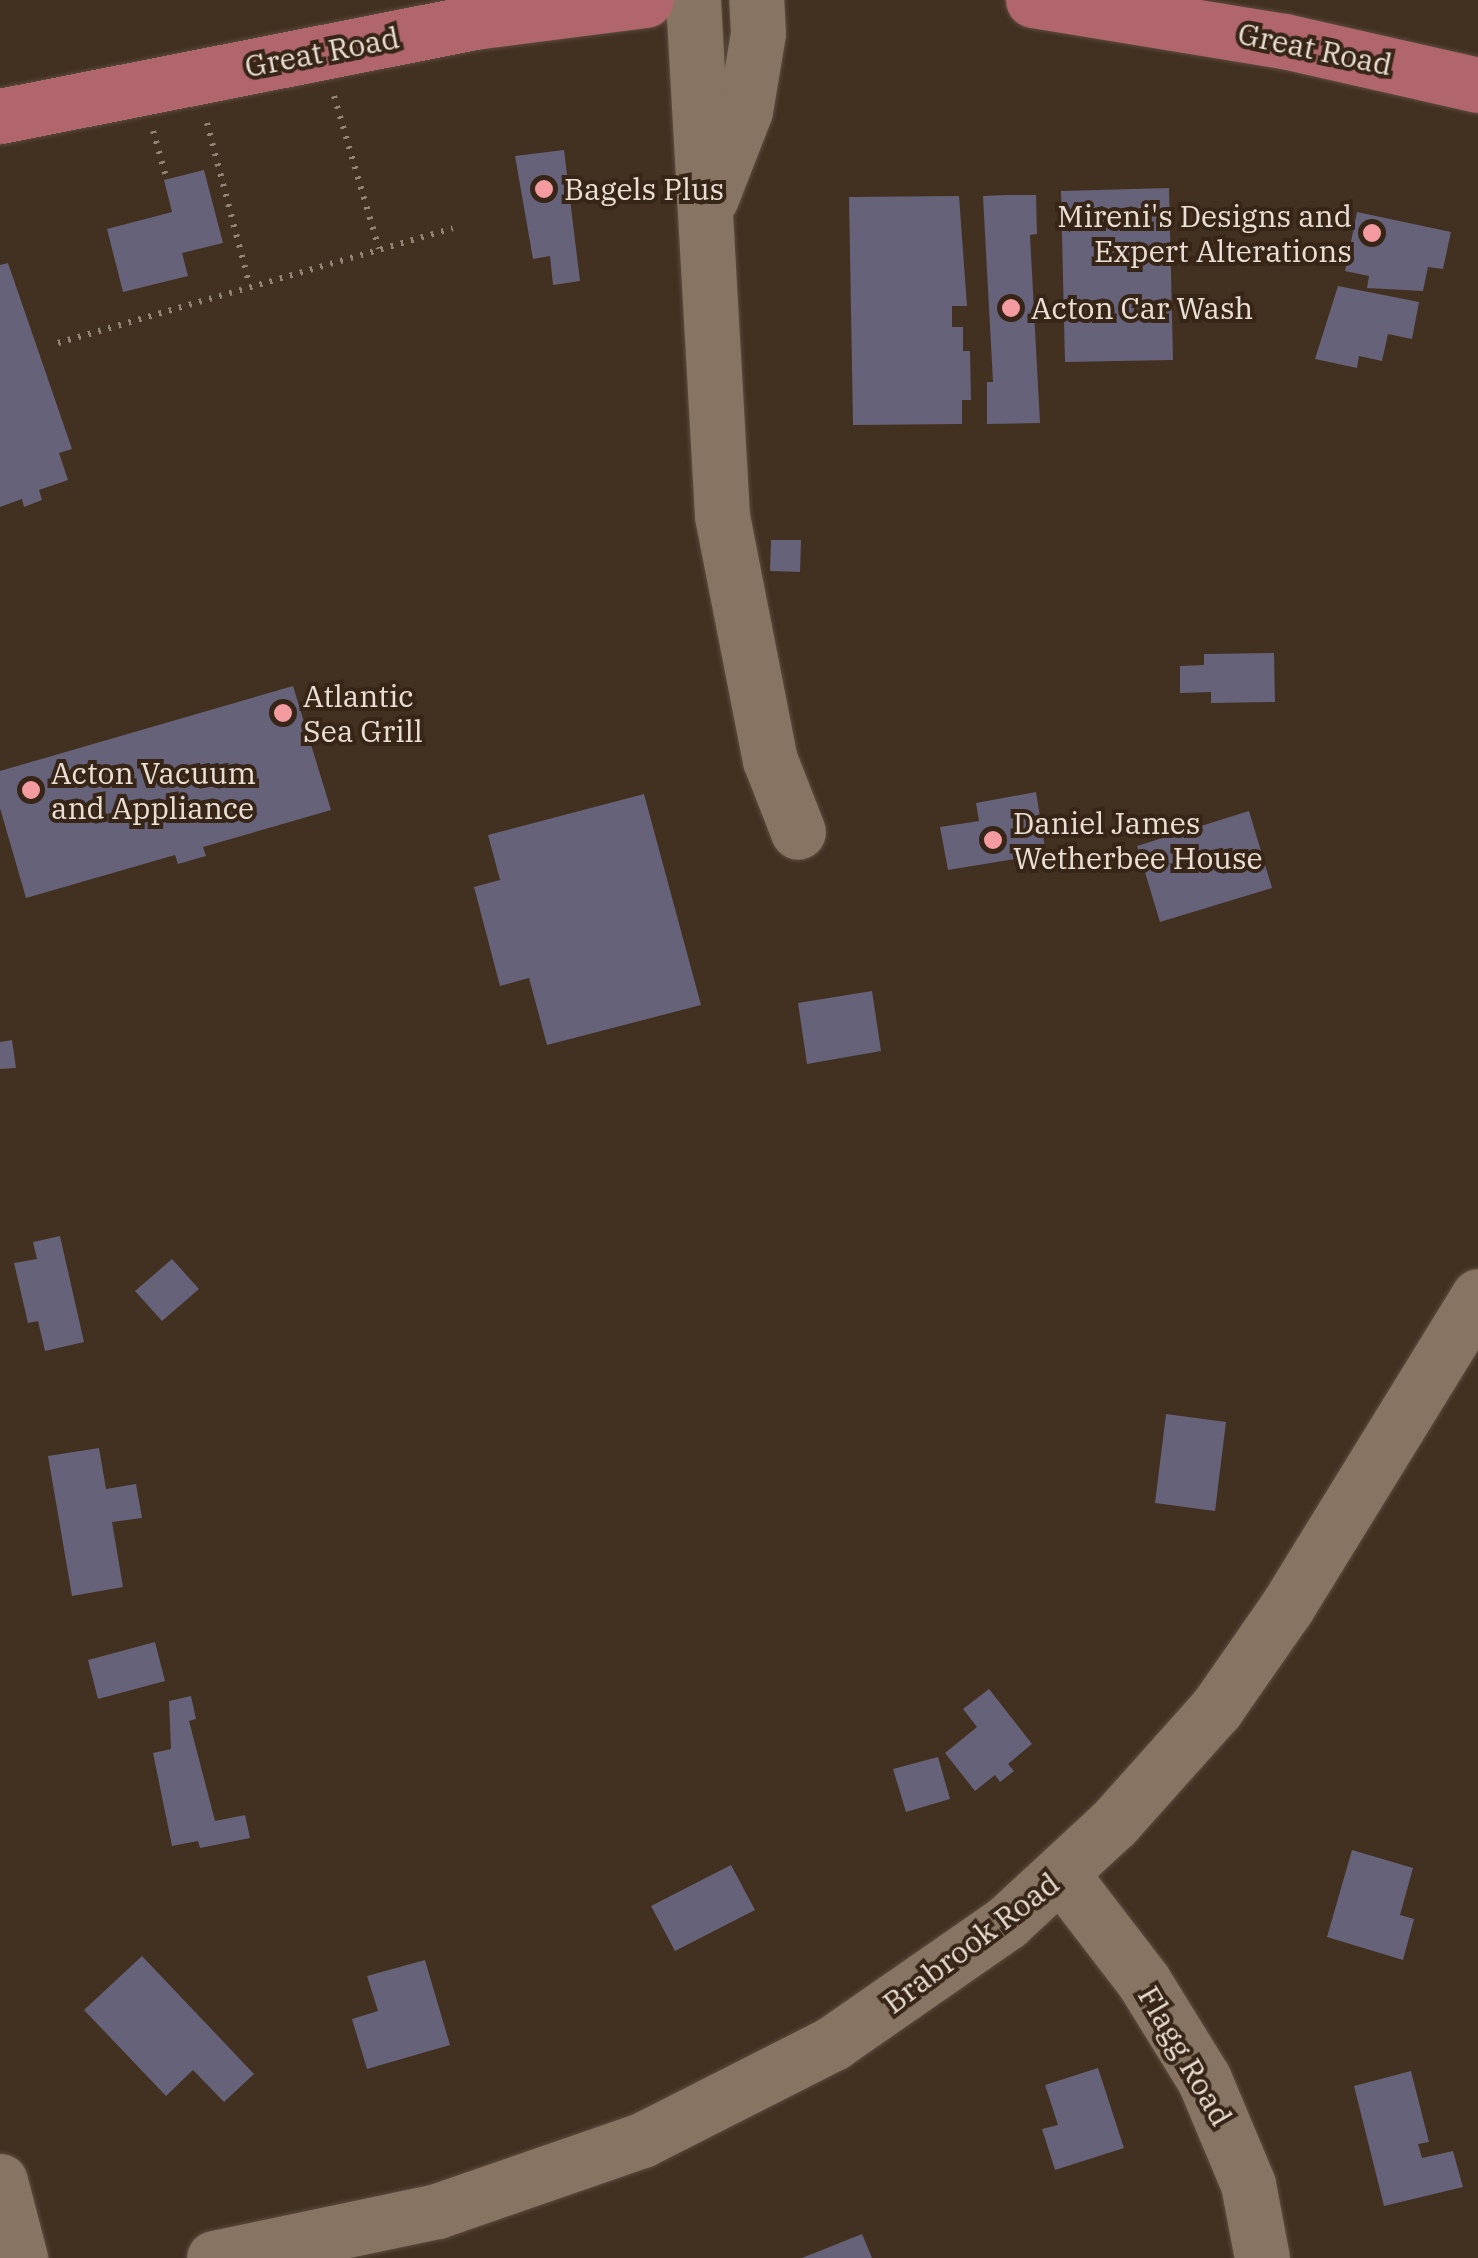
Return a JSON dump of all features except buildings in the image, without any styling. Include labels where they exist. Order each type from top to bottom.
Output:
[{"type":"main road","name":"Great Road","points":[[0,116],[474,22],[646,0]]},
{"type":"main road","name":"Great Road","points":[[1033,0],[1284,41],[1478,85]]},
{"type":"street","points":[[693,0],[708,205],[722,516],[770,760],[798,832]]},
{"type":"street","points":[[708,205],[745,111],[758,33],[756,0]]},
{"type":"street","name":"Brabrook Road","points":[[214,2258],[489,2196],[691,2118],[834,2043],[1062,1876],[1164,1769],[1256,1654],[1478,1296]]},
{"type":"street","name":"Flagg Road","points":[[1062,1876],[1144,1982],[1204,2079],[1248,2184],[1262,2258]]},
{"type":"street","points":[[0,2181],[20,2258]]},
{"type":"path","points":[[332,90],[378,248]]},
{"type":"path","points":[[205,117],[249,283]]},
{"type":"path","points":[[153,130],[166,180]]},
{"type":"path","points":[[58,343],[249,283],[453,228]]},
{"type":"place","name":"Bagels Plus","points":[[544,189]]},
{"type":"place","name":"Mireni's Designs and Expert Alterations","points":[[1372,233]]},
{"type":"place","name":"Acton Car Wash","points":[[1011,308]]},
{"type":"place","name":"Atlantic Sea Grill","points":[[283,713]]},
{"type":"place","name":"Acton Vacuum and Appliance","points":[[31,790]]},
{"type":"place","name":"Daniel James Wetherbee House","points":[[993,840]]}]
